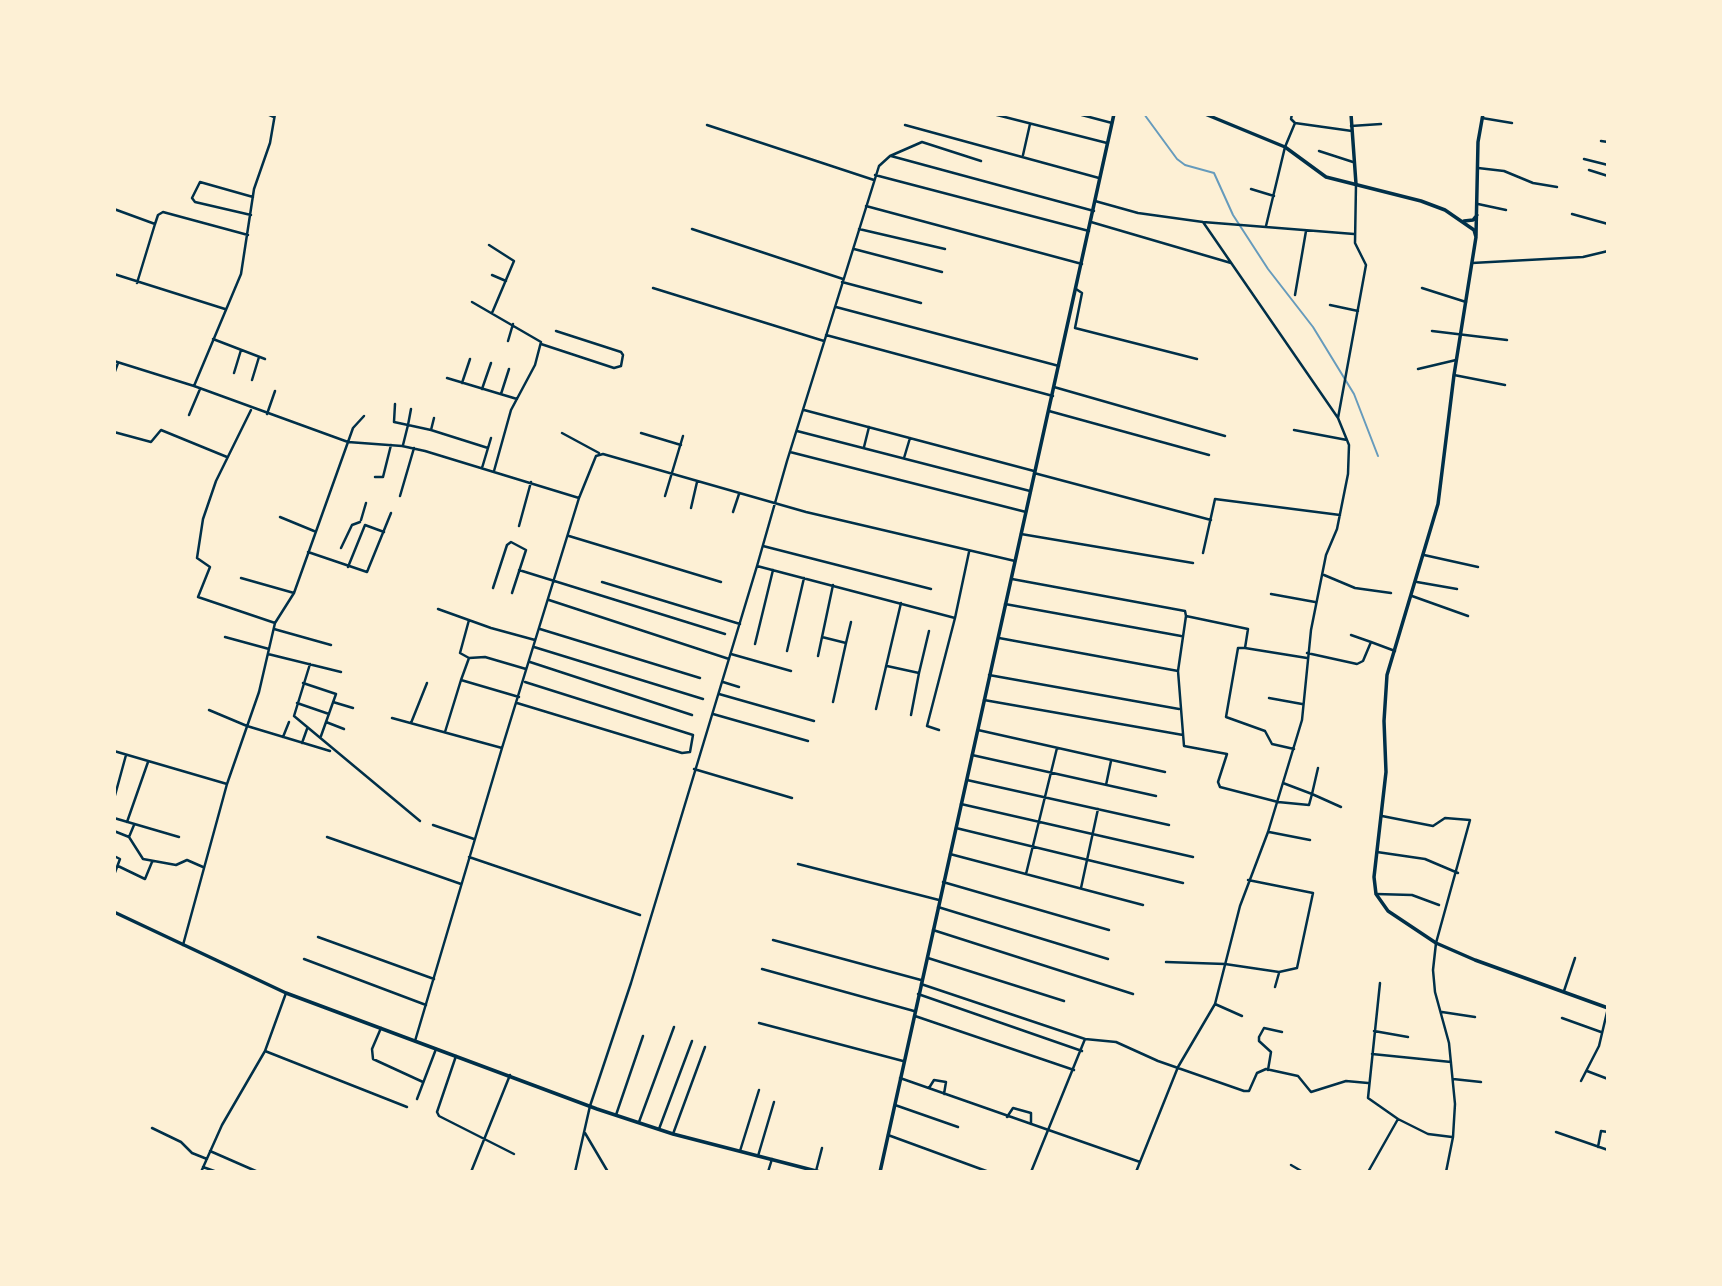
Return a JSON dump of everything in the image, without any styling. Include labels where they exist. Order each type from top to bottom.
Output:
[{"type":"main road","points":[[880,1172],[1114,114]]},
{"type":"main road","points":[[1205,114],[1218,116],[1285,147],[1326,177],[1421,201],[1464,221],[1476,237]]},
{"type":"main road","points":[[1351,114],[1356,184]]},
{"type":"main road","points":[[1483,116],[1476,237],[1456,360],[1438,504],[1417,582],[1390,649],[1385,692],[1386,772],[1377,852],[1376,894],[1388,911],[1436,943],[1608,1008]]},
{"type":"main road","points":[[1464,221],[1473,220],[1478,215]]},
{"type":"main road","points":[[114,912],[286,993],[590,1106],[673,1134],[818,1172]]},
{"type":"street","points":[[194,386],[240,274],[253,197],[270,143],[275,115],[267,114]]},
{"type":"street","points":[[993,114],[1107,143]]},
{"type":"street","points":[[1078,114],[1112,123]]},
{"type":"street","points":[[1292,114],[1291,119],[1295,122],[1352,129],[1381,124]]},
{"type":"street","points":[[1483,116],[1512,123]]},
{"type":"street","points":[[1266,226],[1285,147],[1295,122]]},
{"type":"street","points":[[1023,155],[1030,124]]},
{"type":"street","points":[[707,125],[871,179]]},
{"type":"street","points":[[905,125],[1100,178]]},
{"type":"street","points":[[1601,141],[1608,142]]},
{"type":"street","points":[[575,1172],[590,1106],[631,983],[694,769],[723,682],[727,656],[763,546],[772,504],[804,410],[821,340],[826,335],[842,279],[854,249],[871,179],[890,156],[922,142],[981,161]]},
{"type":"street","points":[[1319,151],[1353,162]]},
{"type":"street","points":[[890,156],[1094,211]]},
{"type":"street","points":[[1584,159],[1608,165]]},
{"type":"street","points":[[1478,168],[1504,171],[1532,183],[1557,187]]},
{"type":"street","points":[[1589,170],[1608,176]]},
{"type":"street","points":[[875,175],[1089,231]]},
{"type":"street","points":[[251,215],[195,202],[192,198],[200,182],[253,197]]},
{"type":"street","points":[[1338,418],[1366,265],[1357,251],[1354,234],[1356,184]]},
{"type":"street","points":[[1251,189],[1274,196]]},
{"type":"street","points":[[1095,201],[1138,213],[1203,222],[1354,234]]},
{"type":"street","points":[[1478,204],[1506,210]]},
{"type":"street","points":[[866,206],[1082,264]]},
{"type":"street","points":[[114,209],[155,224]]},
{"type":"street","points":[[137,283],[158,215],[163,212],[248,235]]},
{"type":"street","points":[[1572,214],[1608,224]]},
{"type":"street","points":[[1091,222],[1231,263]]},
{"type":"street","points":[[1136,1172],[1178,1068],[1215,1004],[1248,880],[1268,832],[1294,749],[1316,603],[1340,515],[1350,452],[1338,418],[1203,222]]},
{"type":"street","points":[[692,229],[921,303]]},
{"type":"street","points":[[859,229],[945,249]]},
{"type":"street","points":[[1295,295],[1306,230]]},
{"type":"street","points":[[489,245],[513,259],[492,313]]},
{"type":"street","points":[[854,249],[942,272]]},
{"type":"street","points":[[1472,263],[1568,258],[1608,251]]},
{"type":"street","points":[[114,274],[225,309]]},
{"type":"street","points":[[492,275],[506,281]]},
{"type":"street","points":[[653,288],[821,340]]},
{"type":"street","points":[[1422,288],[1448,299],[1466,302]]},
{"type":"street","points":[[1074,326],[1082,293],[1076,289]]},
{"type":"street","points":[[472,302],[539,337],[541,344],[535,365],[517,399],[494,471]]},
{"type":"street","points":[[1330,305],[1358,311]]},
{"type":"street","points":[[835,307],[1059,366]]},
{"type":"street","points":[[508,341],[513,324]]},
{"type":"street","points":[[1068,325],[1198,359]]},
{"type":"street","points":[[541,344],[614,368],[621,366],[621,352],[556,331]]},
{"type":"street","points":[[1432,331],[1507,340]]},
{"type":"street","points":[[826,335],[1053,396]]},
{"type":"street","points":[[213,339],[265,359]]},
{"type":"street","points":[[234,373],[241,350]]},
{"type":"street","points":[[252,380],[259,357]]},
{"type":"street","points":[[462,383],[470,359]]},
{"type":"street","points":[[1418,369],[1456,360]]},
{"type":"street","points":[[114,374],[116,362],[200,388],[251,410],[348,442],[414,448],[579,498]]},
{"type":"street","points":[[482,389],[491,363]]},
{"type":"street","points":[[501,394],[509,369]]},
{"type":"street","points":[[1454,375],[1505,385]]},
{"type":"street","points":[[447,378],[517,399]]},
{"type":"street","points":[[1054,387],[1225,436]]},
{"type":"street","points":[[189,415],[200,388]]},
{"type":"street","points":[[267,414],[275,391]]},
{"type":"street","points":[[395,404],[393,421],[488,448]]},
{"type":"street","points":[[402,446],[411,409]]},
{"type":"street","points":[[251,410],[227,457],[202,525],[197,558],[210,567],[198,597],[275,623]]},
{"type":"street","points":[[804,410],[1210,520]]},
{"type":"street","points":[[1049,411],[1209,455]]},
{"type":"street","points":[[183,946],[203,867],[247,726],[275,623],[294,593],[353,428],[364,416]]},
{"type":"street","points":[[430,430],[434,418]]},
{"type":"street","points":[[864,447],[869,427]]},
{"type":"street","points":[[114,432],[151,442],[158,431],[163,430],[227,457]]},
{"type":"street","points":[[1294,430],[1347,440]]},
{"type":"street","points":[[797,431],[1030,491]]},
{"type":"street","points":[[562,433],[599,453],[772,504],[1015,561]]},
{"type":"street","points":[[641,433],[681,445]]},
{"type":"street","points":[[665,496],[683,436]]},
{"type":"street","points":[[482,468],[491,438]]},
{"type":"street","points":[[904,458],[910,438]]},
{"type":"street","points":[[375,477],[383,477],[391,445]]},
{"type":"street","points":[[401,496],[414,448]]},
{"type":"street","points":[[790,452],[1026,512]]},
{"type":"street","points":[[415,1041],[579,498],[599,453]]},
{"type":"street","points":[[519,526],[531,482]]},
{"type":"street","points":[[691,508],[697,482]]},
{"type":"street","points":[[733,512],[739,494]]},
{"type":"street","points":[[1202,553],[1216,499],[1340,515]]},
{"type":"street","points":[[360,522],[366,503]]},
{"type":"street","points":[[307,552],[363,572],[369,570],[391,513]]},
{"type":"street","points":[[280,517],[314,531]]},
{"type":"street","points":[[341,548],[352,525],[360,522],[384,532]]},
{"type":"street","points":[[348,567],[365,524]]},
{"type":"street","points":[[1021,534],[1193,563]]},
{"type":"street","points":[[569,536],[721,582]]},
{"type":"street","points":[[493,588],[509,542],[526,548],[512,593]]},
{"type":"street","points":[[763,546],[931,589]]},
{"type":"street","points":[[939,730],[927,726],[969,552]]},
{"type":"street","points":[[1424,555],[1457,565],[1478,566]]},
{"type":"street","points":[[757,566],[955,618]]},
{"type":"street","points":[[519,570],[725,634]]},
{"type":"street","points":[[755,644],[773,570]]},
{"type":"street","points":[[1322,575],[1355,588],[1391,593]]},
{"type":"street","points":[[241,578],[294,593]]},
{"type":"street","points":[[787,651],[804,578]]},
{"type":"street","points":[[1012,579],[1185,611],[1178,671],[1185,748],[1227,754],[1220,787],[1278,802],[1307,806],[1318,768]]},
{"type":"street","points":[[603,582],[737,623]]},
{"type":"street","points":[[1417,582],[1457,589]]},
{"type":"street","points":[[818,656],[833,585]]},
{"type":"street","points":[[1271,594],[1316,603]]},
{"type":"street","points":[[1412,596],[1468,616]]},
{"type":"street","points":[[549,600],[727,656],[791,671]]},
{"type":"street","points":[[876,709],[901,603]]},
{"type":"street","points":[[1005,604],[1182,636]]},
{"type":"street","points":[[438,609],[536,641]]},
{"type":"street","points":[[1186,617],[1248,629],[1245,648]]},
{"type":"street","points":[[468,620],[460,653],[469,658],[485,657],[528,670]]},
{"type":"street","points":[[833,702],[850,622]]},
{"type":"street","points":[[274,629],[331,645]]},
{"type":"street","points":[[540,629],[700,678]]},
{"type":"street","points":[[911,715],[929,631]]},
{"type":"street","points":[[1351,635],[1390,649]]},
{"type":"street","points":[[225,637],[341,672]]},
{"type":"street","points":[[822,637],[846,643]]},
{"type":"street","points":[[998,638],[1178,671]]},
{"type":"street","points":[[1294,749],[1272,744],[1265,731],[1227,719],[1238,648],[1360,664],[1373,642]]},
{"type":"street","points":[[534,647],[703,699]]},
{"type":"street","points":[[445,732],[469,658]]},
{"type":"street","points":[[530,662],[692,715]]},
{"type":"street","points":[[310,664],[295,716],[420,821]]},
{"type":"street","points":[[887,666],[919,673]]},
{"type":"street","points":[[989,675],[1180,709]]},
{"type":"street","points":[[461,680],[519,697]]},
{"type":"street","points":[[517,703],[682,754],[690,752],[693,735],[524,682]]},
{"type":"street","points":[[723,682],[739,687]]},
{"type":"street","points":[[303,683],[334,692],[321,736]]},
{"type":"street","points":[[411,723],[427,683]]},
{"type":"street","points":[[719,694],[814,721]]},
{"type":"street","points":[[1269,698],[1302,704]]},
{"type":"street","points":[[984,700],[1183,735]]},
{"type":"street","points":[[333,702],[353,708]]},
{"type":"street","points":[[297,703],[329,714]]},
{"type":"street","points":[[209,710],[247,726],[330,751]]},
{"type":"street","points":[[713,713],[808,741]]},
{"type":"street","points":[[392,718],[502,748]]},
{"type":"street","points":[[283,737],[289,722]]},
{"type":"street","points":[[326,722],[344,729]]},
{"type":"street","points":[[302,743],[307,729]]},
{"type":"street","points":[[978,730],[1165,772]]},
{"type":"street","points":[[1026,874],[1057,748]]},
{"type":"street","points":[[114,751],[227,784]]},
{"type":"street","points":[[114,799],[125,755]]},
{"type":"street","points":[[972,755],[1156,796]]},
{"type":"street","points":[[1107,785],[1111,761]]},
{"type":"street","points":[[127,822],[148,762]]},
{"type":"street","points":[[694,769],[792,799]]},
{"type":"street","points":[[966,780],[1169,825]]},
{"type":"street","points":[[1283,783],[1341,807]]},
{"type":"street","points":[[961,803],[1193,857]]},
{"type":"street","points":[[1080,889],[1098,809]]},
{"type":"street","points":[[1382,816],[1430,826],[1445,818],[1470,820],[1458,873],[1436,943],[1434,987],[1442,1012],[1452,1079],[1452,1137],[1446,1172]]},
{"type":"street","points":[[114,818],[179,837]]},
{"type":"street","points":[[129,837],[134,824]]},
{"type":"street","points":[[433,825],[474,839]]},
{"type":"street","points":[[956,828],[1183,883]]},
{"type":"street","points":[[114,831],[129,837],[136,844],[141,857],[176,865],[187,860],[203,867]]},
{"type":"street","points":[[1268,832],[1310,840]]},
{"type":"street","points":[[327,837],[461,884]]},
{"type":"street","points":[[1377,852],[1425,859],[1458,873]]},
{"type":"street","points":[[950,854],[1143,905]]},
{"type":"street","points":[[114,856],[120,859],[114,875]]},
{"type":"street","points":[[469,857],[640,915]]},
{"type":"street","points":[[118,866],[145,879],[152,861]]},
{"type":"street","points":[[799,864],[939,900]]},
{"type":"street","points":[[1166,962],[1225,964],[1279,972],[1294,970],[1299,964],[1313,893],[1248,880]]},
{"type":"street","points":[[943,882],[1109,930]]},
{"type":"street","points":[[1376,894],[1412,895],[1439,905]]},
{"type":"street","points":[[938,907],[1108,959]]},
{"type":"street","points":[[933,930],[1133,994]]},
{"type":"street","points":[[318,937],[434,979]]},
{"type":"street","points":[[773,940],[921,982],[1086,1039],[1116,1042],[1178,1068],[1244,1091],[1249,1091],[1257,1073],[1268,1070],[1298,1076],[1311,1092],[1346,1081],[1368,1083]]},
{"type":"street","points":[[926,957],[1064,1001]]},
{"type":"street","points":[[1563,990],[1575,958]]},
{"type":"street","points":[[304,959],[426,1005]]},
{"type":"street","points":[[762,969],[914,1013],[1074,1070]]},
{"type":"street","points":[[1275,987],[1279,972]]},
{"type":"street","points":[[1380,983],[1368,1098],[1398,1119],[1428,1134],[1452,1137]]},
{"type":"street","points":[[201,1172],[265,1051],[286,993]]},
{"type":"street","points":[[918,994],[1082,1051]]},
{"type":"street","points":[[1215,1004],[1242,1016]]},
{"type":"street","points":[[1581,1081],[1599,1046],[1608,1008]]},
{"type":"street","points":[[1442,1012],[1475,1017]]},
{"type":"street","points":[[1562,1018],[1608,1031]]},
{"type":"street","points":[[759,1023],[904,1061]]},
{"type":"street","points":[[639,1122],[674,1027]]},
{"type":"street","points":[[381,1028],[372,1049],[373,1059],[423,1082]]},
{"type":"street","points":[[1268,1070],[1271,1052],[1259,1041],[1259,1037],[1265,1028],[1282,1032]]},
{"type":"street","points":[[1374,1031],[1408,1037]]},
{"type":"street","points":[[616,1115],[643,1036]]},
{"type":"street","points":[[1031,1172],[1086,1039]]},
{"type":"street","points":[[659,1129],[692,1041]]},
{"type":"street","points":[[673,1134],[705,1048]]},
{"type":"street","points":[[417,1099],[436,1049]]},
{"type":"street","points":[[265,1051],[407,1107]]},
{"type":"street","points":[[1371,1054],[1450,1061]]},
{"type":"street","points":[[456,1056],[438,1114],[514,1154]]},
{"type":"street","points":[[1587,1071],[1608,1079]]},
{"type":"street","points":[[471,1172],[510,1075]]},
{"type":"street","points":[[900,1078],[1140,1162]]},
{"type":"street","points":[[1452,1079],[1481,1082]]},
{"type":"street","points":[[929,1088],[934,1080],[946,1082],[944,1094]]},
{"type":"street","points":[[740,1151],[759,1090]]},
{"type":"street","points":[[758,1156],[774,1102]]},
{"type":"street","points":[[894,1105],[958,1127]]},
{"type":"street","points":[[1007,1117],[1013,1108],[1031,1113],[1031,1125]]},
{"type":"street","points":[[1368,1172],[1398,1119]]},
{"type":"street","points":[[152,1128],[181,1142],[192,1153],[207,1159]]},
{"type":"street","points":[[1598,1147],[1601,1131],[1608,1132]]},
{"type":"street","points":[[1556,1132],[1608,1150]]},
{"type":"street","points":[[585,1133],[608,1172]]},
{"type":"street","points":[[888,1135],[989,1172]]},
{"type":"street","points":[[818,1172],[822,1148]]},
{"type":"street","points":[[210,1151],[258,1172]]},
{"type":"street","points":[[768,1172],[772,1159]]},
{"type":"street","points":[[1291,1165],[1303,1172]]},
{"type":"street","points":[[203,1167],[217,1172]]},
{"type":"waterway","points":[[1144,114],[1177,159],[1185,165],[1214,173],[1233,215],[1268,269],[1313,327],[1354,394],[1378,456]]}]
